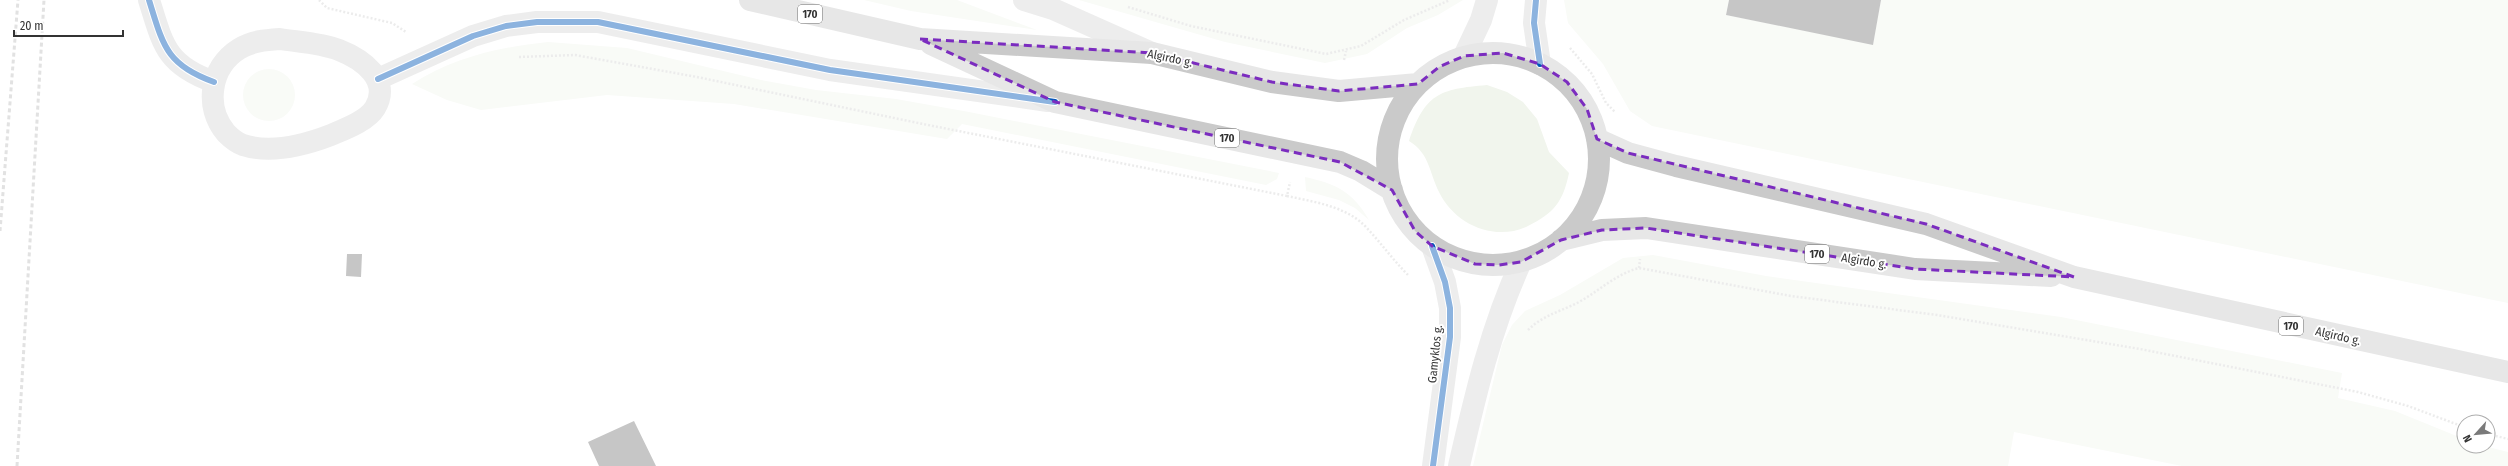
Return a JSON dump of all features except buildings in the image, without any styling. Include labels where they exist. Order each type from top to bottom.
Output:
[{"type":"main road","name":"Algirdo g.","points":[[750,0],[920,39],[1152,53],[1272,82],[1339,91],[1418,84]]},
{"type":"main road","name":"Algirdo g.","points":[[920,39],[1055,102],[1340,162],[1361,171],[1392,190]]},
{"type":"main road","name":"Algirdo g.","points":[[1503,53],[1540,64],[1567,82],[1587,109],[1597,139],[1599,167],[1593,195],[1580,220],[1561,240],[1542,253],[1522,262],[1499,265],[1475,264],[1453,257],[1432,246],[1415,231],[1401,212],[1392,190],[1387,162],[1390,133],[1400,107],[1418,84],[1439,67],[1464,56],[1503,53]]},
{"type":"main road","name":"Algirdo g.","points":[[1597,139],[1628,153],[1676,166],[1926,224],[2074,277],[2508,372]]},
{"type":"main road","name":"Algirdo g.","points":[[1561,240],[1602,230],[1646,228],[1915,269],[2074,277]]},
{"type":"street","points":[[149,0],[168,52],[186,70],[214,82]]},
{"type":"street","points":[[1024,0],[1053,9],[1152,53]]},
{"type":"street","points":[[1464,56],[1481,20],[1487,0]]},
{"type":"street","points":[[1536,0],[1534,23],[1540,64]]},
{"type":"street","points":[[378,79],[473,36],[506,26],[537,22],[598,22],[830,70],[1055,102]]},
{"type":"street","points":[[280,39],[339,50],[369,66],[378,79],[378,98],[375,108],[349,127],[305,144],[265,149],[242,145],[220,126],[211,96],[214,82],[225,63],[238,49],[259,40],[280,39]]},
{"type":"street","name":"Gamyklos g.","points":[[1432,246],[1445,282],[1450,308],[1450,337],[1433,466]]},
{"type":"street","points":[[1459,466],[1484,362],[1504,300],[1522,262]]},
{"type":"path","points":[[1120,4],[1191,26],[1326,54],[1361,46],[1404,20],[1450,0]]},
{"type":"path","points":[[1569,47],[1592,74],[1606,103],[1617,114]]},
{"type":"path","points":[[1287,196],[1330,206],[1346,213],[1365,226],[1392,260],[1412,281]]},
{"type":"path","points":[[1525,333],[1538,320],[1579,302],[1629,271],[1639,268],[1791,296],[1936,315],[2140,349],[2358,392],[2408,406],[2456,424]]},
{"type":"path","points":[[2496,436],[2508,440]]},
{"type":"highlighted area","points":[[920,39],[1152,53],[1272,82],[1339,91],[1418,84],[1439,67],[1464,56],[1503,53],[1540,64],[1567,82],[1587,109],[1597,139],[1628,153],[1926,224],[2074,277],[1915,269],[1646,228],[1602,230],[1561,240],[1521,262],[1499,265],[1475,264],[1432,246],[1415,231],[1392,190],[1340,162],[1055,102]]},
{"type":"shaded area","points":[[864,0],[957,0],[1037,30],[911,11]]},
{"type":"shaded area","points":[[1079,0],[1463,0],[1438,15],[1407,28],[1367,54],[1325,63],[1225,42]]},
{"type":"shaded area","points":[[1564,0],[1729,0],[1726,15],[1873,44],[1881,0],[2508,0],[2508,303],[1652,126],[1630,111],[1603,64],[1568,23]]},
{"type":"shaded area","points":[[548,42],[627,48],[761,80],[816,90],[896,99],[969,112],[1279,173],[1277,179],[1266,185],[962,124],[947,139],[734,104],[607,95],[481,110],[447,100],[412,84],[461,60],[495,50]]},
{"type":"shaded area","points":[[264,69],[274,69],[288,76],[295,90],[295,100],[288,114],[274,121],[264,121],[254,117],[247,110],[243,100],[243,90],[247,80],[254,73]]},
{"type":"shaded area","points":[[1487,85],[1507,92],[1523,102],[1537,119],[1549,152],[1569,173],[1564,192],[1556,206],[1551,211],[1528,226],[1502,232],[1490,231],[1477,227],[1465,221],[1455,213],[1446,204],[1439,192],[1425,158],[1416,146],[1409,141],[1421,113],[1436,97],[1445,92],[1457,89]]},
{"type":"shaded area","points":[[1305,177],[1326,183],[1342,190],[1356,202],[1369,220],[1355,208],[1339,200],[1306,191]]},
{"type":"shaded area","points":[[1653,255],[1766,276],[2061,317],[2342,373],[2338,398],[2395,411],[2456,436],[2456,454],[2496,454],[2496,449],[2508,452],[2508,466],[2182,466],[2014,432],[2008,466],[1473,466],[1502,345],[1512,325],[1525,311],[1560,295],[1623,258]]},
{"type":"railway","points":[[0,231],[18,0]]},
{"type":"railway","points":[[17,466],[44,0]]},
{"type":"cycle path","points":[[149,0],[158,29],[169,52],[186,68],[214,82]]},
{"type":"cycle path","points":[[1536,0],[1534,23],[1540,64]]},
{"type":"cycle path","points":[[378,79],[473,36],[506,26],[537,22],[598,22],[830,70],[1055,102]]},
{"type":"cycle path","points":[[1432,246],[1445,282],[1450,308],[1450,337],[1433,466]]}]
